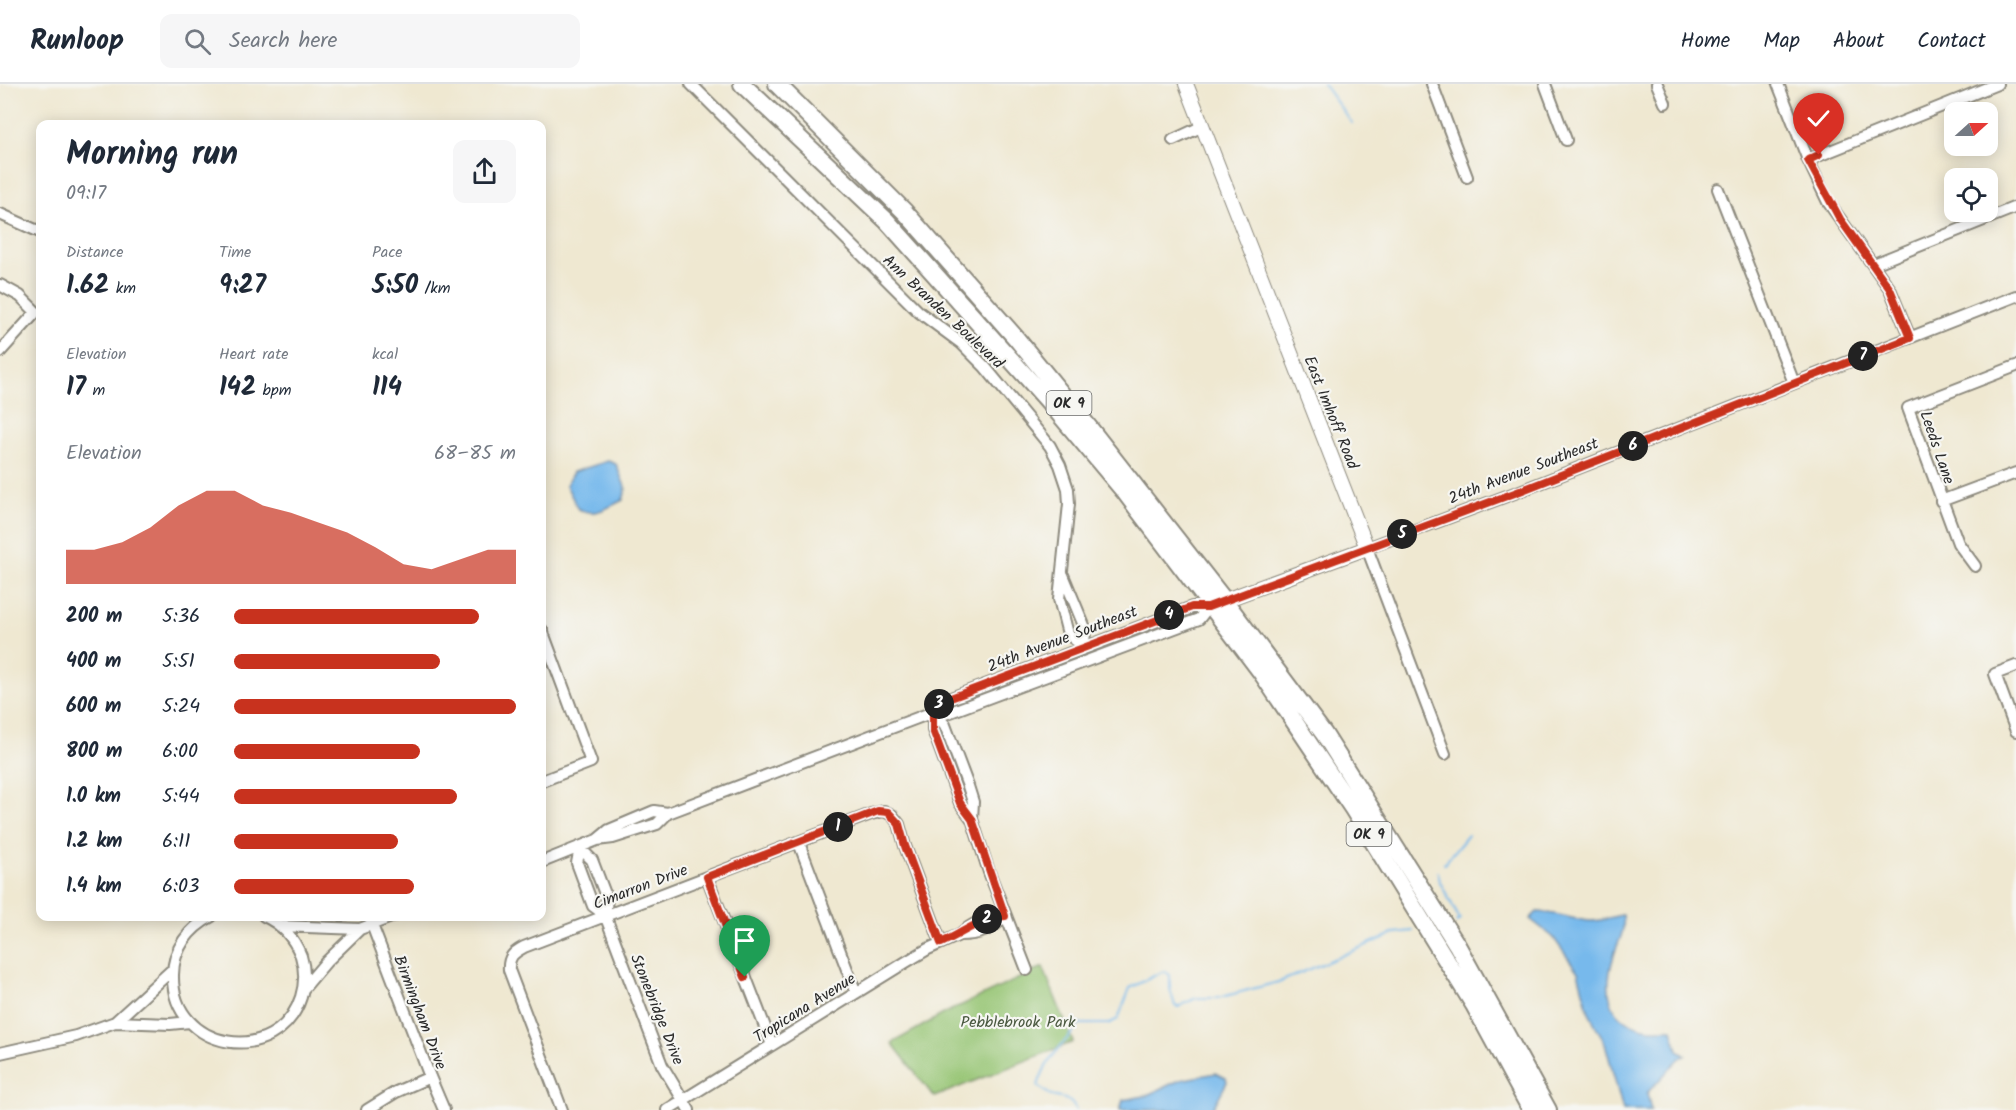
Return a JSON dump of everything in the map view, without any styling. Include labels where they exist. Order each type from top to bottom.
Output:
[{"type":"highway","name":"OK 9","points":[[742,84],[887,221],[934,271],[1124,491],[1330,744],[1457,945],[1548,1110]]},
{"type":"highway","name":"OK 9","points":[[777,84],[905,212],[1016,338],[1091,430],[1214,604],[1353,809],[1474,1005],[1531,1110]]},
{"type":"main road","name":"East Imhoff Road","points":[[1186,84],[1367,548]]},
{"type":"main road","name":"24th Avenue Southeast","points":[[1214,604],[1367,548]]},
{"type":"street","name":"Ann Branden Boulevard","points":[[691,84],[919,312],[967,349],[1050,447],[1060,465],[1068,489],[1069,504],[1059,599],[1068,634],[1084,647]]},
{"type":"street","points":[[1432,84],[1467,177]]},
{"type":"street","points":[[1545,84],[1566,140]]},
{"type":"street","points":[[1657,84],[1665,103]]},
{"type":"street","points":[[1778,84],[1808,160],[1834,210],[1890,289],[1910,338]]},
{"type":"street","points":[[1808,160],[1997,84]]},
{"type":"street","points":[[1173,140],[1203,126]]},
{"type":"street","points":[[1718,189],[1794,383]]},
{"type":"street","points":[[1874,264],[2016,207]]},
{"type":"street","points":[[0,214],[36,230]]},
{"type":"street","points":[[0,285],[20,296],[36,312],[0,352]]},
{"type":"street","name":"24th Avenue Southeast","points":[[1367,548],[1520,491],[2016,296]]},
{"type":"street","name":"Leeds Lane","points":[[1976,566],[1958,543],[1908,408],[2016,366]]},
{"type":"street","points":[[1941,501],[2016,473]]},
{"type":"street","name":"East Imhoff Road","points":[[1367,548],[1445,754]]},
{"type":"street","name":"Ann Branden Boulevard","points":[[1063,575],[1085,628],[1084,647]]},
{"type":"street","name":"24th Avenue Southeast","points":[[933,712],[940,702],[1192,607],[1214,604]]},
{"type":"street","name":"24th Avenue Southeast","points":[[546,861],[597,840],[613,838],[657,824],[668,813],[933,712],[945,714],[1188,623],[1199,618],[1214,604]]},
{"type":"street","points":[[546,641],[591,762],[546,779]]},
{"type":"street","points":[[2016,666],[1995,674],[2016,731]]},
{"type":"street","points":[[933,712],[933,730],[960,803],[972,819],[1005,916],[1027,970]]},
{"type":"street","name":"Cimarron Drive","points":[[562,1110],[509,970],[512,954],[524,947],[878,811],[888,812],[899,824],[941,943]]},
{"type":"street","points":[[799,843],[856,993]]},
{"type":"street","name":"Stonebridge Drive","points":[[580,848],[577,863],[593,906],[605,915],[655,1049],[689,1110]]},
{"type":"street","points":[[707,877],[772,1045]]},
{"type":"street","name":"Tropicana Avenue","points":[[667,1110],[856,993],[941,943],[959,935],[968,927],[993,917],[1005,916]]},
{"type":"street","points":[[205,921],[184,939],[176,955],[173,969],[175,994],[190,1022],[208,1035],[226,1042],[242,1043],[263,1038],[280,1028],[289,1019],[300,1000],[303,988],[302,958],[296,944],[280,926],[272,921]]},
{"type":"street","points":[[303,988],[326,962],[360,930],[380,921]]},
{"type":"street","name":"Birmingham Drive","points":[[372,924],[444,1110]]},
{"type":"street","points":[[280,926],[360,930]]},
{"type":"street","points":[[115,1022],[173,969]]},
{"type":"street","points":[[0,1053],[76,1036],[115,1022],[170,1024],[190,1022]]},
{"type":"street","points":[[367,1110],[396,1092],[430,1077]]},
{"type":"green space","name":"Pebblebrook Park","points":[[1043,967],[1073,1042],[934,1097],[892,1043],[947,1012]]},
{"type":"water","points":[[608,461],[616,464],[626,489],[623,500],[596,512],[578,509],[566,485],[573,472]]},
{"type":"water","points":[[1537,912],[1590,921],[1623,915],[1622,932],[1609,979],[1611,1000],[1615,1009],[1631,1024],[1647,1029],[1672,1029],[1678,1050],[1686,1055],[1680,1058],[1647,1093],[1651,1110],[1623,1110],[1605,1043],[1589,1013],[1578,972],[1553,937],[1530,919]]},
{"type":"water","points":[[1216,1073],[1226,1078],[1227,1082],[1212,1110],[1120,1110],[1123,1100],[1145,1096],[1180,1080]]},
{"type":"waterway","points":[[1323,84],[1352,123]]},
{"type":"waterway","points":[[1444,864],[1468,835]]},
{"type":"waterway","points":[[1438,872],[1440,882],[1460,920],[1456,922]]},
{"type":"waterway","points":[[1076,1110],[1068,1100],[1051,1095],[1038,1086],[1041,1077],[1055,1053],[1080,1024],[1108,1024],[1118,1019],[1130,988],[1164,971],[1170,975],[1170,989],[1175,1006],[1178,1007],[1196,998],[1218,998],[1282,981],[1395,933],[1413,931]]},
{"type":"route","points":[[745,977],[707,877],[878,811],[888,812],[899,824],[941,943],[959,935],[968,927],[993,917],[1005,916],[972,819],[960,803],[933,730],[933,712],[940,702],[1192,607],[1208,607],[1520,491],[1910,338],[1882,275],[1840,219],[1816,177],[1808,160],[1819,155]]}]
